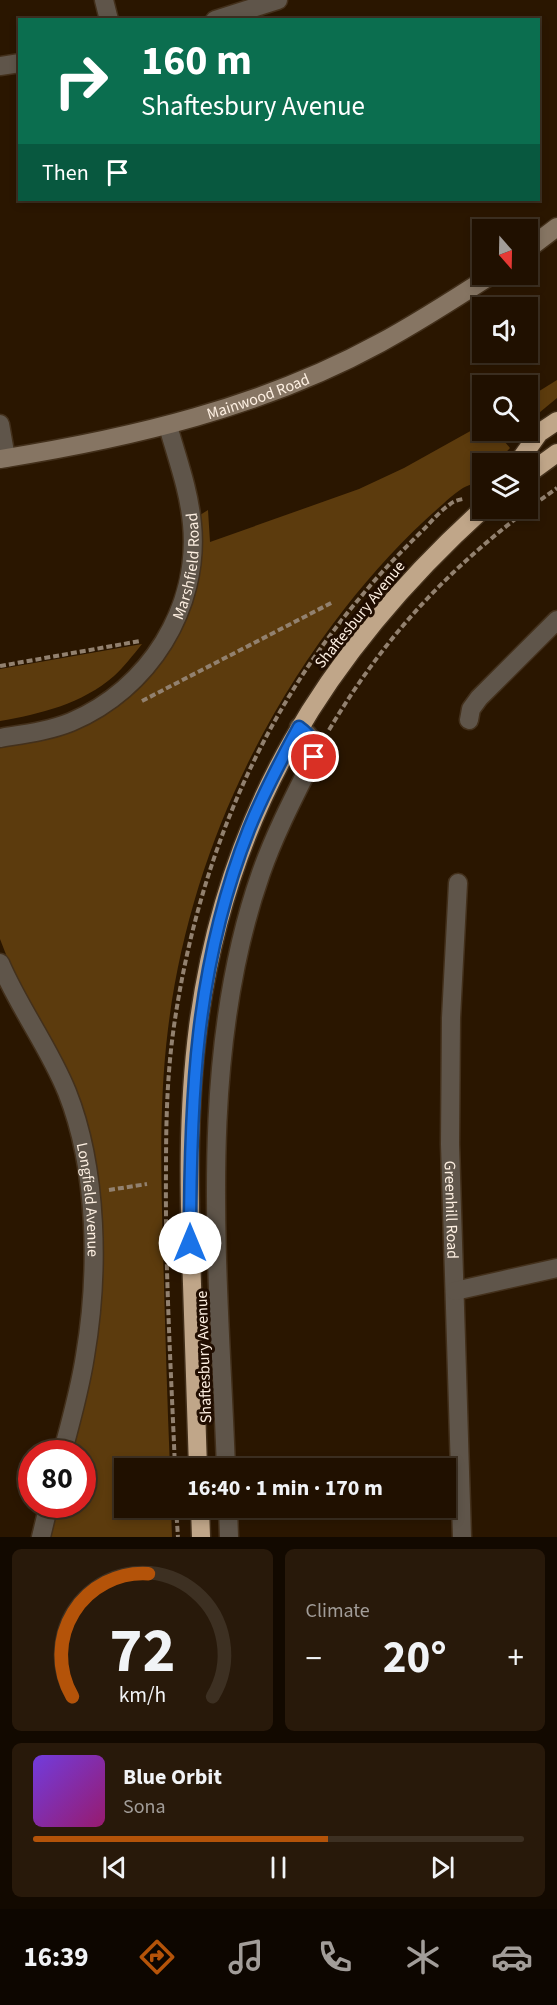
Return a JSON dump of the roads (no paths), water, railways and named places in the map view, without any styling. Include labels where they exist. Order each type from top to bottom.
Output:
[{"type":"highway","points":[[525,453],[539,433],[557,421]]},
{"type":"highway","points":[[538,467],[557,453]]},
{"type":"highway","name":"Shaftesbury Avenue","points":[[198,1458],[190,1243],[190,1150],[198,1028],[212,947],[250,828],[299,727],[345,657],[390,601],[472,519]]},
{"type":"highway","points":[[200,1518],[201,1537]]},
{"type":"street","points":[[104,0],[108,18]]},
{"type":"street","points":[[221,18],[278,0]]},
{"type":"street","points":[[0,66],[18,63]]},
{"type":"street","points":[[538,241],[557,227]]},
{"type":"street","name":"Mainwood Road","points":[[3,459],[168,426],[278,388],[354,357],[431,314],[476,285]]},
{"type":"street","points":[[0,424],[3,459]]},
{"type":"street","name":"Marshfield Road","points":[[0,738],[53,728],[106,704],[141,674],[168,636],[185,596],[193,544],[189,502],[168,426]]},
{"type":"street","points":[[468,720],[479,698],[557,620]]},
{"type":"street","name":"Shaftesbury Avenue","points":[[226,1458],[218,1240],[218,1106],[225,1028],[231,984],[261,872],[276,834],[314,757],[315,746],[310,736],[299,727]]},
{"type":"street","name":"Greenhill Road","points":[[458,883],[451,1018],[450,1098],[462,1537]]},
{"type":"street","name":"Longfield Avenue","points":[[0,963],[28,1019],[57,1068],[68,1093],[79,1133],[90,1193],[93,1269],[91,1307],[85,1357],[65,1440]]},
{"type":"street","points":[[455,1291],[557,1268]]},
{"type":"street","points":[[41,1537],[46,1518]]},
{"type":"street","points":[[228,1518],[229,1537]]}]
